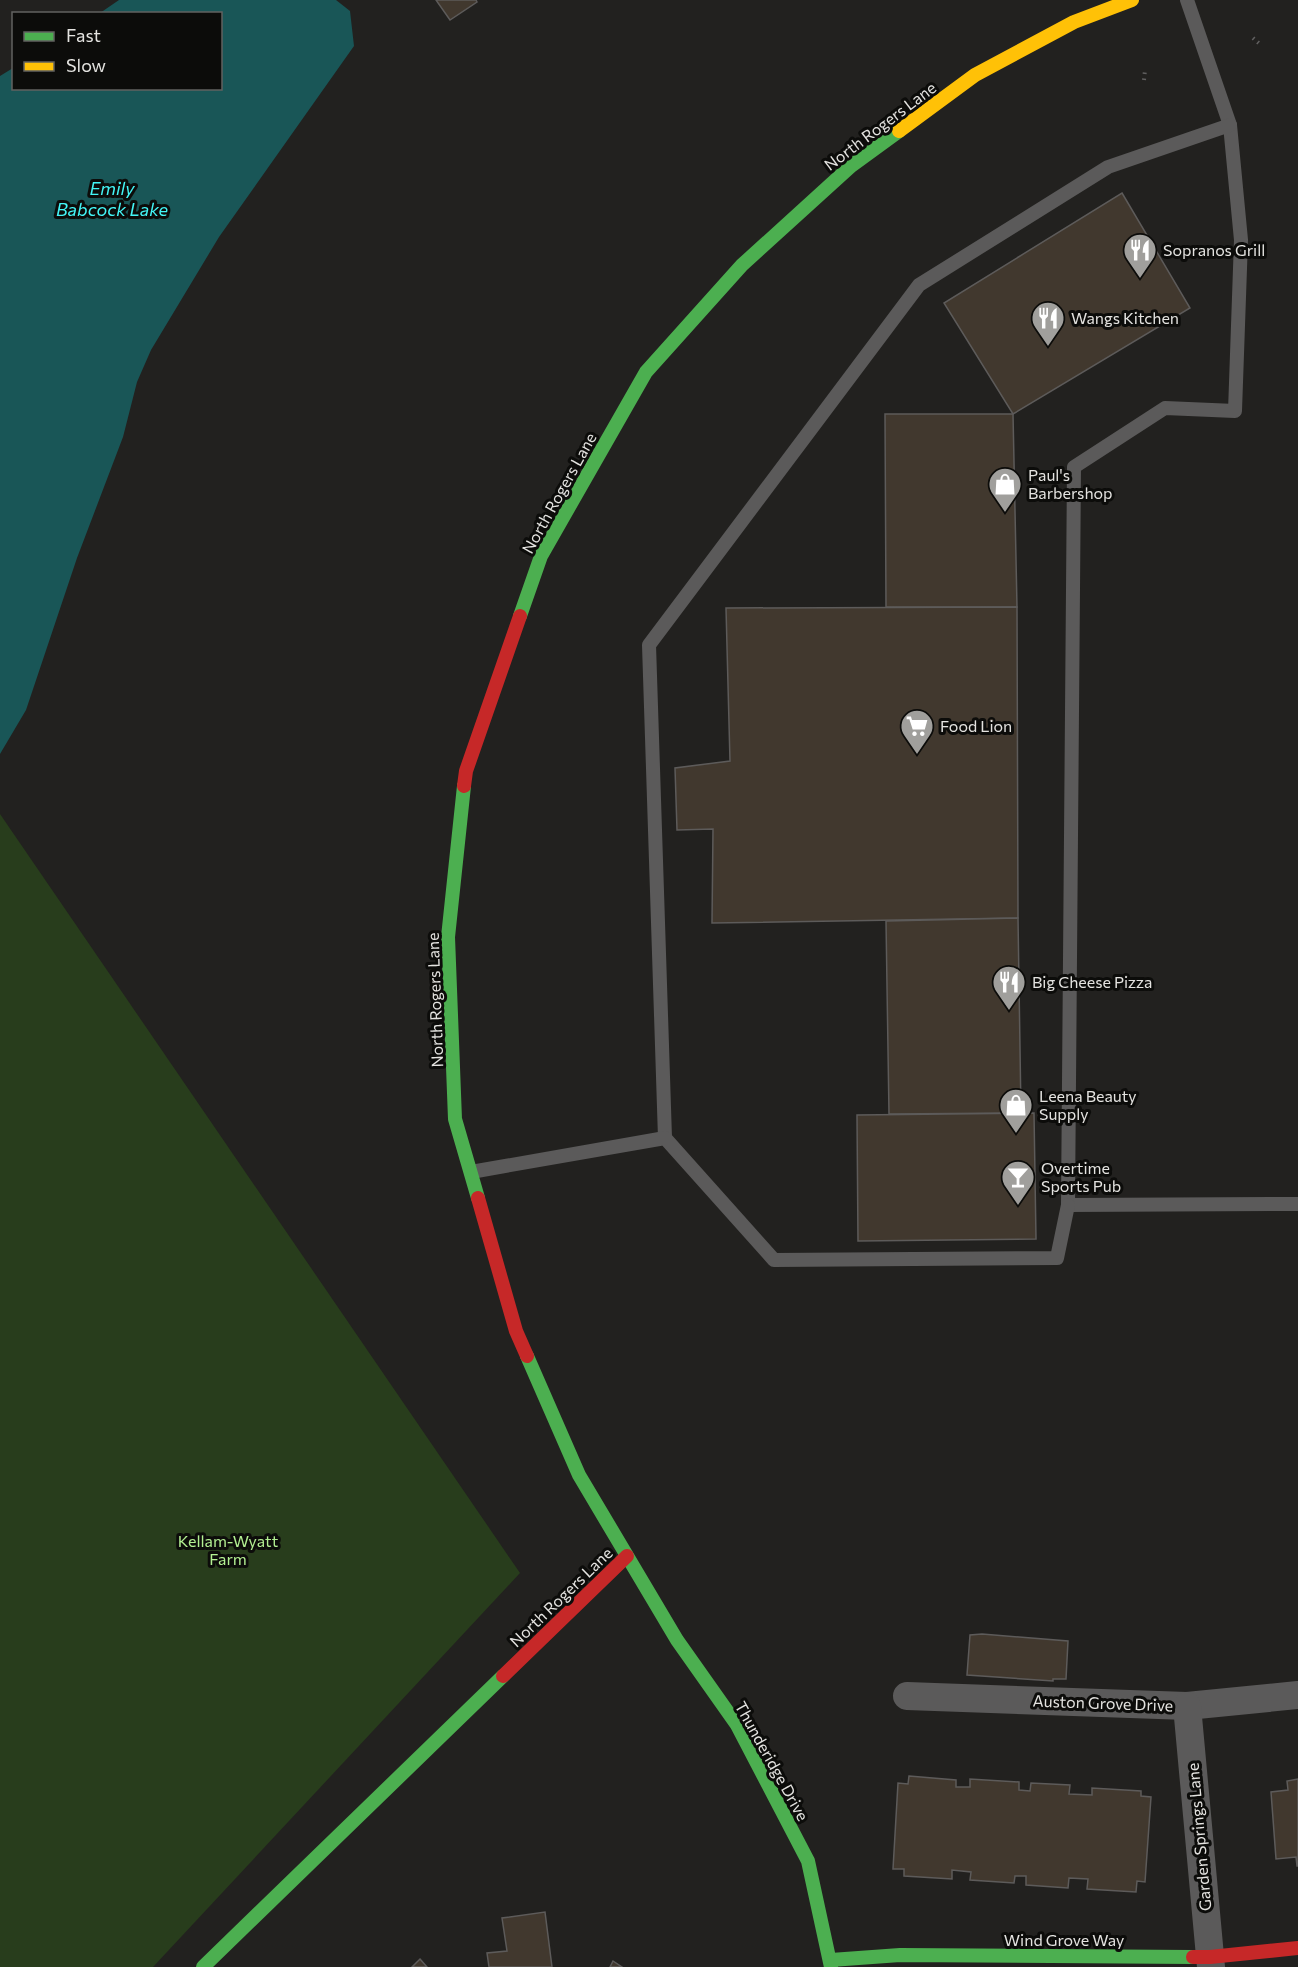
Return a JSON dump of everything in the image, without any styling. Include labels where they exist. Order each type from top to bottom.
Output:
[{"type":"street","name":"North Rogers Lane","points":[[203,1967],[627,1556],[579,1475],[516,1331],[455,1119],[448,937],[464,783],[466,771],[541,556],[646,372],[742,265],[851,166],[975,75],[1074,22],[1132,0]]},
{"type":"street","name":"Thunderidge Drive","points":[[627,1556],[677,1640],[737,1725],[808,1861],[831,1963]]},
{"type":"street","name":"Auston Grove Drive","points":[[907,1696],[1187,1706],[1298,1695]]},
{"type":"street","name":"Garden Springs Lane","points":[[1187,1706],[1210,1962]]},
{"type":"street","name":"Wind Grove Way","points":[[831,1963],[900,1955],[1210,1962],[1298,1948]]},
{"type":"lane","points":[[1187,0],[1230,125],[1241,240],[1235,411],[1165,408],[1074,467],[1068,1205],[1057,1258],[774,1260],[665,1138],[649,645],[919,285],[1108,167],[1230,125]]},
{"type":"lane","points":[[471,1172],[665,1138]]},
{"type":"lane","points":[[1068,1205],[1298,1204]]},
{"type":"path","points":[[1253,38],[1261,45]]},
{"type":"path","points":[[1144,80],[1145,70]]},
{"type":"green space","name":"Kellam-Wyatt Farm","points":[[0,814],[520,1573],[153,1967],[0,1967]]},
{"type":"water","name":"Emily Babcock Lake","points":[[119,0],[336,0],[350,11],[354,46],[219,237],[151,350],[137,382],[123,437],[77,558],[26,710],[0,754],[0,76],[12,69],[12,90],[222,90],[222,12],[101,12]]},
{"type":"building","points":[[436,0],[476,0],[477,2],[450,20]]},
{"type":"building","points":[[1122,193],[1190,308],[1013,414],[944,303]]},
{"type":"building","points":[[885,414],[1013,414],[1017,607],[886,607]]},
{"type":"building","points":[[1017,607],[1018,918],[712,923],[713,829],[677,830],[675,768],[730,761],[726,608]]},
{"type":"building","points":[[1018,918],[1021,1113],[889,1114],[886,921]]},
{"type":"building","points":[[1034,1113],[1036,1239],[858,1241],[857,1115]]},
{"type":"building","points":[[970,1635],[1068,1641],[1066,1679],[1053,1679],[1053,1681],[967,1675]]},
{"type":"building","points":[[909,1776],[956,1780],[956,1787],[970,1787],[970,1779],[1019,1782],[1019,1790],[1030,1791],[1031,1783],[1070,1785],[1069,1794],[1092,1795],[1092,1788],[1141,1791],[1141,1796],[1151,1797],[1145,1882],[1137,1881],[1136,1892],[1087,1889],[1088,1879],[1069,1878],[1068,1888],[1026,1885],[1026,1876],[1015,1876],[1014,1883],[970,1880],[971,1872],[952,1870],[952,1879],[904,1876],[904,1869],[893,1869],[898,1783],[908,1784]]},
{"type":"building","points":[[1298,1779],[1297,1866],[1296,1857],[1276,1859],[1271,1792],[1288,1790],[1287,1781]]},
{"type":"building","points":[[545,1912],[552,1967],[489,1967],[487,1953],[507,1951],[502,1918]]},
{"type":"building","points":[[420,1959],[427,1967],[412,1967]]},
{"type":"building","points":[[613,1961],[622,1967],[610,1967]]},
{"type":"traffic: fast","points":[[520,616],[541,556],[646,372],[742,265],[851,166],[899,131]]},
{"type":"traffic: fast","points":[[464,786],[448,937],[455,1119],[478,1198]]},
{"type":"traffic: fast","points":[[527,1356],[579,1475],[677,1640],[737,1725],[808,1861],[831,1967]]},
{"type":"traffic: fast","points":[[203,1967],[503,1676]]},
{"type":"traffic: fast","points":[[831,1960],[900,1955],[1193,1957]]},
{"type":"traffic: slow","points":[[899,131],[975,75],[1074,22],[1132,0]]},
{"type":"traffic: jam","points":[[464,786],[466,771],[520,616]]},
{"type":"traffic: jam","points":[[478,1198],[516,1331],[527,1356]]},
{"type":"traffic: jam","points":[[503,1676],[627,1556]]},
{"type":"traffic: jam","points":[[1193,1957],[1298,1948]]},
{"type":"place","name":"Sopranos Grill","points":[[1140,279]]},
{"type":"place","name":"Wangs Kitchen","points":[[1048,347]]},
{"type":"place","name":"Paul's Barbershop","points":[[1005,513]]},
{"type":"place","name":"Food Lion","points":[[917,755]]},
{"type":"place","name":"Big Cheese Pizza","points":[[1009,1011]]},
{"type":"place","name":"Leena Beauty Supply","points":[[1016,1134]]},
{"type":"place","name":"Overtime Sports Pub","points":[[1018,1206]]}]
